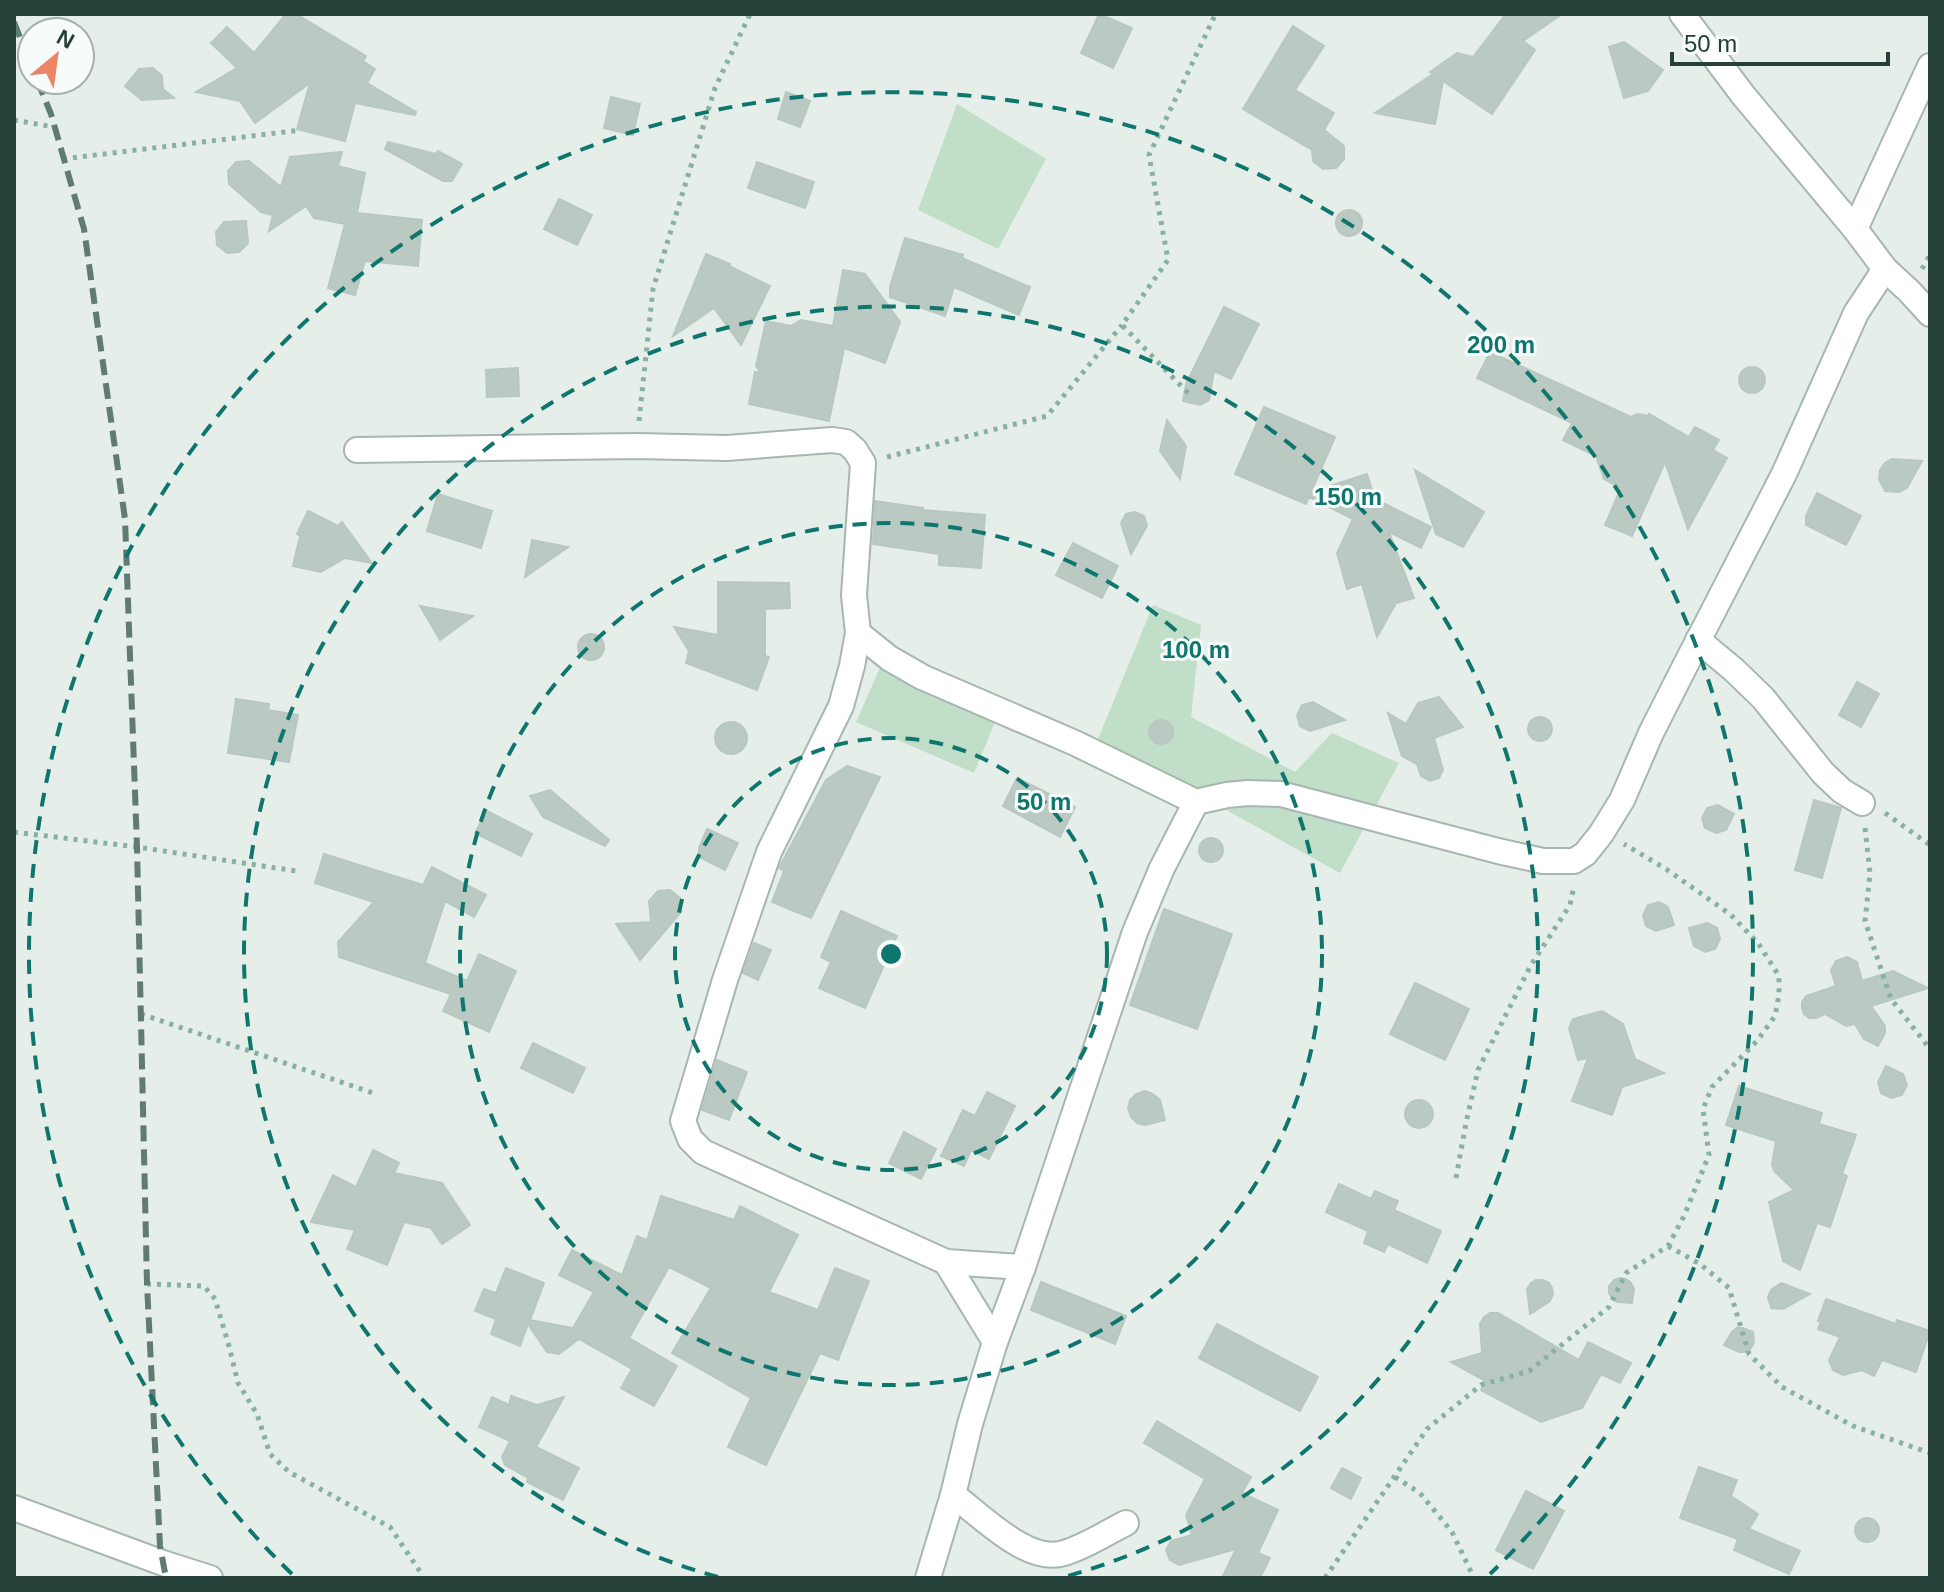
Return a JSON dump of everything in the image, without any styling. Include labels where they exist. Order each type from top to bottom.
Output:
[{"type":"street","points":[[1682,14],[1743,95],[1885,269],[1930,314]]},
{"type":"street","points":[[1855,229],[1930,66]]},
{"type":"street","points":[[858,633],[889,658],[922,677],[1075,743],[1196,802],[1237,794],[1281,794],[1498,851],[1543,861],[1574,861],[1585,854],[1601,834],[1622,800],[1651,733],[1784,474],[1856,313],[1885,269]]},
{"type":"street","points":[[357,450],[636,446],[727,448],[832,440],[846,442],[855,450],[863,463],[854,595],[858,633],[852,666],[841,706],[769,852],[725,980],[683,1121],[690,1139],[703,1152],[946,1262],[1023,1267]]},
{"type":"street","points":[[1698,640],[1763,698],[1823,773],[1842,791],[1862,803]]},
{"type":"street","points":[[928,1578],[995,1342],[1135,932],[1162,868],[1196,802]]},
{"type":"street","points":[[946,1262],[995,1342]]},
{"type":"street","points":[[953,1495],[1004,1534],[1031,1551],[1049,1556],[1065,1553],[1126,1523]]},
{"type":"street","points":[[14,1508],[210,1578]]},
{"type":"path","points":[[636,446],[653,289],[715,88],[750,14]]},
{"type":"path","points":[[863,463],[1047,416],[1122,325],[1168,260],[1149,155],[1215,14]]},
{"type":"path","points":[[14,120],[54,127]]},
{"type":"path","points":[[63,159],[301,130]]},
{"type":"path","points":[[1122,325],[1188,393]]},
{"type":"path","points":[[1862,803],[1887,814],[1930,845]]},
{"type":"path","points":[[1862,803],[1870,873],[1865,921],[1891,999],[1930,1049]]},
{"type":"path","points":[[14,832],[296,871]]},
{"type":"path","points":[[1325,1578],[1427,1429],[1481,1385],[1529,1371],[1609,1307],[1626,1273],[1668,1246],[1709,1155],[1703,1109],[1712,1087],[1757,1041],[1775,1016],[1779,976],[1758,943],[1731,915],[1666,869],[1601,834]]},
{"type":"path","points":[[1456,1178],[1478,1070],[1531,965],[1570,905],[1574,889],[1574,861]]},
{"type":"path","points":[[141,1014],[376,1094]]},
{"type":"path","points":[[1668,1246],[1700,1264],[1729,1288],[1749,1354],[1782,1387],[1853,1426],[1930,1453]]},
{"type":"path","points":[[147,1284],[204,1286],[215,1299],[238,1383],[257,1414],[270,1454],[289,1472],[390,1527],[421,1573]]},
{"type":"path","points":[[1395,1477],[1420,1493],[1452,1532],[1474,1578]]},
{"type":"green space","points":[[957,104],[1046,159],[998,249],[918,210]]},
{"type":"green space","points":[[1153,605],[1201,625],[1191,717],[1295,772],[1332,733],[1399,763],[1340,873],[1098,739]]},
{"type":"green space","points":[[883,661],[1000,710],[974,773],[856,722]]},
{"type":"building","points":[[286,14],[296,14],[366,56],[363,61],[375,69],[367,83],[416,112],[415,115],[355,103],[345,141],[297,129],[310,83],[255,123],[240,101],[196,92],[237,68],[211,43],[227,27],[254,53]]},
{"type":"building","points":[[1099,14],[1132,28],[1113,68],[1081,53]]},
{"type":"building","points":[[1506,14],[1562,14],[1523,41],[1535,50],[1492,114],[1443,81],[1435,124],[1375,113],[1433,74],[1430,72],[1457,53],[1473,57]]},
{"type":"building","points":[[1293,26],[1324,46],[1295,90],[1334,113],[1324,130],[1344,146],[1344,159],[1336,168],[1323,169],[1313,161],[1312,150],[1243,109]]},
{"type":"building","points":[[1624,42],[1663,70],[1648,91],[1624,98],[1609,47]]},
{"type":"building","points":[[153,68],[162,76],[163,89],[174,98],[142,100],[125,86],[139,69]]},
{"type":"building","points":[[786,92],[810,101],[800,127],[778,119]]},
{"type":"building","points":[[611,97],[640,104],[633,135],[604,128]]},
{"type":"building","points":[[388,142],[436,154],[438,151],[462,164],[452,181],[443,181],[385,149]]},
{"type":"building","points":[[342,152],[338,166],[365,173],[357,213],[422,220],[418,266],[365,261],[355,295],[328,288],[345,224],[314,218],[306,206],[269,231],[273,215],[261,212],[229,184],[228,171],[236,162],[249,161],[281,187],[290,157]]},
{"type":"building","points":[[757,162],[814,182],[805,208],[748,188]]},
{"type":"building","points":[[559,199],[592,215],[577,245],[544,229]]},
{"type":"building","points":[[1349,210],[1358,214],[1362,223],[1358,232],[1349,236],[1340,232],[1336,223],[1340,214]]},
{"type":"building","points":[[246,221],[248,243],[239,252],[227,253],[217,245],[216,232],[224,222]]},
{"type":"building","points":[[905,238],[963,255],[962,258],[1030,287],[1019,315],[954,287],[945,316],[890,297],[890,287]]},
{"type":"building","points":[[706,254],[770,286],[741,345],[714,308],[673,336]]},
{"type":"building","points":[[843,270],[865,274],[900,322],[885,363],[844,348],[829,421],[749,404],[755,372],[761,373],[756,366],[766,321],[791,326],[801,320],[833,326]]},
{"type":"building","points":[[1224,307],[1259,324],[1231,379],[1214,371],[1209,400],[1200,405],[1183,401],[1186,384]]},
{"type":"building","points":[[1490,352],[1631,417],[1649,414],[1689,437],[1695,427],[1719,440],[1713,450],[1727,458],[1688,529],[1665,462],[1632,536],[1605,525],[1621,488],[1604,479],[1596,456],[1563,440],[1572,423],[1477,378]]},
{"type":"building","points":[[1752,367],[1761,371],[1765,380],[1761,389],[1752,393],[1743,389],[1739,380],[1743,371]]},
{"type":"building","points":[[518,368],[519,396],[487,397],[486,370]]},
{"type":"building","points":[[1264,407],[1335,437],[1311,492],[1367,474],[1375,499],[1431,527],[1421,548],[1389,532],[1414,598],[1396,603],[1377,637],[1362,584],[1347,589],[1337,553],[1353,519],[1309,497],[1306,504],[1235,474]]},
{"type":"building","points":[[1167,420],[1186,446],[1180,479],[1160,451]]},
{"type":"building","points":[[1892,459],[1922,461],[1907,488],[1899,492],[1885,491],[1879,479],[1880,470]]},
{"type":"building","points":[[1415,470],[1484,512],[1463,547],[1436,534]]},
{"type":"building","points":[[1817,493],[1861,516],[1846,545],[1806,525],[1806,516]]},
{"type":"building","points":[[438,494],[492,511],[481,548],[427,531]]},
{"type":"building","points":[[875,501],[922,510],[985,515],[981,568],[939,565],[939,554],[873,544]]},
{"type":"building","points":[[308,511],[338,526],[342,522],[372,563],[345,558],[321,572],[293,566],[300,536],[297,534]]},
{"type":"building","points":[[1135,512],[1144,516],[1147,526],[1131,554],[1121,523],[1126,514]]},
{"type":"building","points":[[532,540],[568,547],[525,577]]},
{"type":"building","points":[[1073,543],[1118,566],[1102,598],[1056,575]]},
{"type":"building","points":[[718,582],[789,583],[790,608],[765,609],[765,656],[769,657],[757,690],[686,663],[689,651],[674,627],[718,635]]},
{"type":"building","points":[[420,606],[473,616],[440,640]]},
{"type":"building","points":[[591,634],[600,638],[604,647],[600,656],[591,660],[582,656],[578,647],[582,638]]},
{"type":"building","points":[[1857,682],[1879,694],[1861,727],[1839,715]]},
{"type":"building","points":[[1439,697],[1463,727],[1434,738],[1443,770],[1439,778],[1430,781],[1421,776],[1417,764],[1402,756],[1388,713],[1406,724],[1418,703]]},
{"type":"building","points":[[236,699],[269,704],[268,710],[298,715],[289,762],[228,753]]},
{"type":"building","points":[[1313,702],[1345,720],[1310,731],[1300,726],[1297,715],[1302,705]]},
{"type":"building","points":[[1540,717],[1549,720],[1552,729],[1549,738],[1540,741],[1531,738],[1528,729],[1531,720]]},
{"type":"building","points":[[1161,720],[1170,723],[1173,732],[1170,741],[1161,744],[1152,741],[1149,732],[1152,723]]},
{"type":"building","points":[[731,722],[742,727],[747,738],[742,749],[731,754],[720,749],[715,738],[720,727]]},
{"type":"building","points":[[847,766],[880,777],[811,918],[772,902],[784,871],[779,868],[826,780]]},
{"type":"building","points":[[1017,778],[1075,807],[1060,837],[1003,806]]},
{"type":"building","points":[[550,790],[609,840],[605,846],[543,817],[530,796]]},
{"type":"building","points":[[1814,800],[1841,808],[1822,878],[1795,870]]},
{"type":"building","points":[[1718,805],[1734,814],[1726,830],[1716,833],[1705,828],[1702,818],[1707,808]]},
{"type":"building","points":[[487,811],[532,834],[521,856],[475,833]]},
{"type":"building","points":[[707,829],[738,843],[725,870],[699,857],[699,848]]},
{"type":"building","points":[[1211,838],[1220,841],[1223,850],[1220,859],[1211,862],[1202,859],[1199,850],[1202,841]]},
{"type":"building","points":[[324,854],[423,885],[432,867],[486,895],[474,917],[445,901],[425,963],[467,981],[479,954],[516,971],[489,1032],[443,1011],[451,994],[339,957],[338,942],[374,902],[315,883]]},
{"type":"building","points":[[670,890],[680,898],[681,912],[640,960],[616,924],[651,922],[649,901],[658,891]]},
{"type":"building","points":[[1659,902],[1668,907],[1674,925],[1656,931],[1646,926],[1643,915],[1648,905]]},
{"type":"building","points":[[1164,909],[1232,934],[1197,1029],[1130,1005]]},
{"type":"building","points":[[841,911],[897,936],[865,1008],[819,988],[831,962],[821,957]]},
{"type":"building","points":[[1707,923],[1717,928],[1720,939],[1715,949],[1705,952],[1694,946],[1689,928]]},
{"type":"building","points":[[754,943],[771,950],[758,980],[743,973]]},
{"type":"building","points":[[1847,957],[1857,962],[1862,981],[1893,971],[1928,988],[1871,1006],[1885,1026],[1878,1046],[1864,1039],[1855,1024],[1846,1026],[1825,1014],[1809,1018],[1804,1014],[1802,1002],[1806,996],[1836,986],[1831,970],[1836,961]]},
{"type":"building","points":[[1415,983],[1469,1009],[1445,1060],[1390,1034]]},
{"type":"building","points":[[1602,1011],[1623,1024],[1635,1059],[1664,1073],[1622,1087],[1612,1115],[1572,1101],[1588,1058],[1578,1060],[1569,1028],[1573,1019]]},
{"type":"building","points":[[533,1043],[585,1068],[573,1093],[521,1068]]},
{"type":"building","points":[[717,1060],[747,1072],[729,1120],[702,1110]]},
{"type":"building","points":[[1886,1066],[1903,1074],[1907,1085],[1902,1095],[1891,1098],[1881,1093],[1878,1082]]},
{"type":"building","points":[[1739,1086],[1822,1113],[1819,1124],[1856,1135],[1842,1174],[1847,1176],[1830,1227],[1817,1223],[1800,1270],[1783,1261],[1769,1202],[1794,1190],[1774,1171],[1772,1164],[1776,1141],[1726,1125]]},
{"type":"building","points":[[1145,1091],[1160,1100],[1165,1120],[1145,1125],[1131,1117],[1128,1109],[1130,1100]]},
{"type":"building","points":[[987,1092],[1015,1106],[989,1159],[971,1150],[964,1166],[941,1156],[963,1110],[975,1116]]},
{"type":"building","points":[[1419,1100],[1429,1104],[1433,1114],[1429,1124],[1419,1128],[1409,1124],[1405,1114],[1409,1104]]},
{"type":"building","points":[[904,1132],[936,1149],[921,1179],[889,1163]]},
{"type":"building","points":[[373,1150],[399,1163],[394,1173],[442,1183],[470,1225],[442,1244],[431,1228],[404,1222],[387,1265],[347,1249],[355,1230],[311,1222],[333,1175],[356,1187]]},
{"type":"building","points":[[1339,1184],[1371,1199],[1375,1191],[1398,1201],[1394,1210],[1441,1231],[1427,1263],[1388,1244],[1384,1252],[1364,1243],[1368,1231],[1326,1212]]},
{"type":"building","points":[[661,1196],[734,1220],[740,1206],[798,1235],[769,1292],[818,1310],[835,1268],[869,1281],[838,1360],[820,1353],[766,1465],[728,1447],[751,1398],[672,1353],[711,1288],[669,1267],[629,1338],[677,1366],[654,1406],[621,1388],[632,1369],[579,1339],[559,1354],[547,1352],[528,1324],[520,1346],[491,1334],[496,1319],[475,1311],[484,1289],[496,1293],[506,1268],[544,1283],[530,1320],[573,1328],[594,1292],[559,1275],[572,1250],[622,1275],[637,1236],[647,1240]]},
{"type":"building","points":[[1619,1278],[1631,1283],[1634,1289],[1632,1303],[1617,1302],[1609,1293],[1609,1286]]},
{"type":"building","points":[[1536,1280],[1549,1283],[1553,1294],[1550,1301],[1530,1314],[1527,1289]]},
{"type":"building","points":[[1041,1282],[1126,1316],[1115,1344],[1031,1310]]},
{"type":"building","points":[[1781,1283],[1810,1294],[1783,1309],[1771,1308],[1768,1297],[1771,1290]]},
{"type":"building","points":[[1826,1299],[1896,1324],[1897,1320],[1930,1331],[1916,1372],[1882,1360],[1874,1376],[1862,1370],[1843,1375],[1833,1370],[1829,1360],[1840,1337],[1818,1329]]},
{"type":"building","points":[[1490,1313],[1498,1313],[1579,1360],[1588,1342],[1631,1363],[1620,1383],[1601,1374],[1582,1408],[1541,1422],[1481,1390],[1485,1381],[1451,1362],[1482,1353],[1480,1324]]},
{"type":"building","points":[[1217,1324],[1318,1377],[1300,1411],[1199,1358]]},
{"type":"building","points":[[1737,1328],[1753,1332],[1754,1342],[1745,1352],[1724,1345]]},
{"type":"building","points":[[511,1396],[537,1405],[564,1397],[536,1447],[579,1468],[563,1500],[527,1482],[528,1478],[505,1465],[502,1457],[510,1441],[479,1427],[492,1397],[509,1405]]},
{"type":"building","points":[[1157,1421],[1251,1477],[1242,1493],[1278,1510],[1258,1553],[1270,1558],[1260,1578],[1222,1578],[1236,1549],[1179,1565],[1170,1560],[1166,1550],[1171,1541],[1192,1535],[1186,1515],[1205,1479],[1144,1443]]},
{"type":"building","points":[[1699,1467],[1737,1480],[1731,1496],[1758,1514],[1749,1529],[1800,1551],[1789,1574],[1734,1550],[1738,1539],[1680,1518]]},
{"type":"building","points":[[1342,1468],[1361,1478],[1351,1499],[1331,1488]]},
{"type":"building","points":[[1526,1491],[1564,1511],[1533,1569],[1496,1550]]},
{"type":"building","points":[[1867,1518],[1876,1521],[1879,1530],[1876,1539],[1867,1542],[1858,1539],[1855,1530],[1858,1521]]},
{"type":"railway","points":[[14,22],[16,27]]},
{"type":"railway","points":[[44,96],[84,229],[125,519],[137,847],[147,1284],[160,1546],[166,1578]]}]
